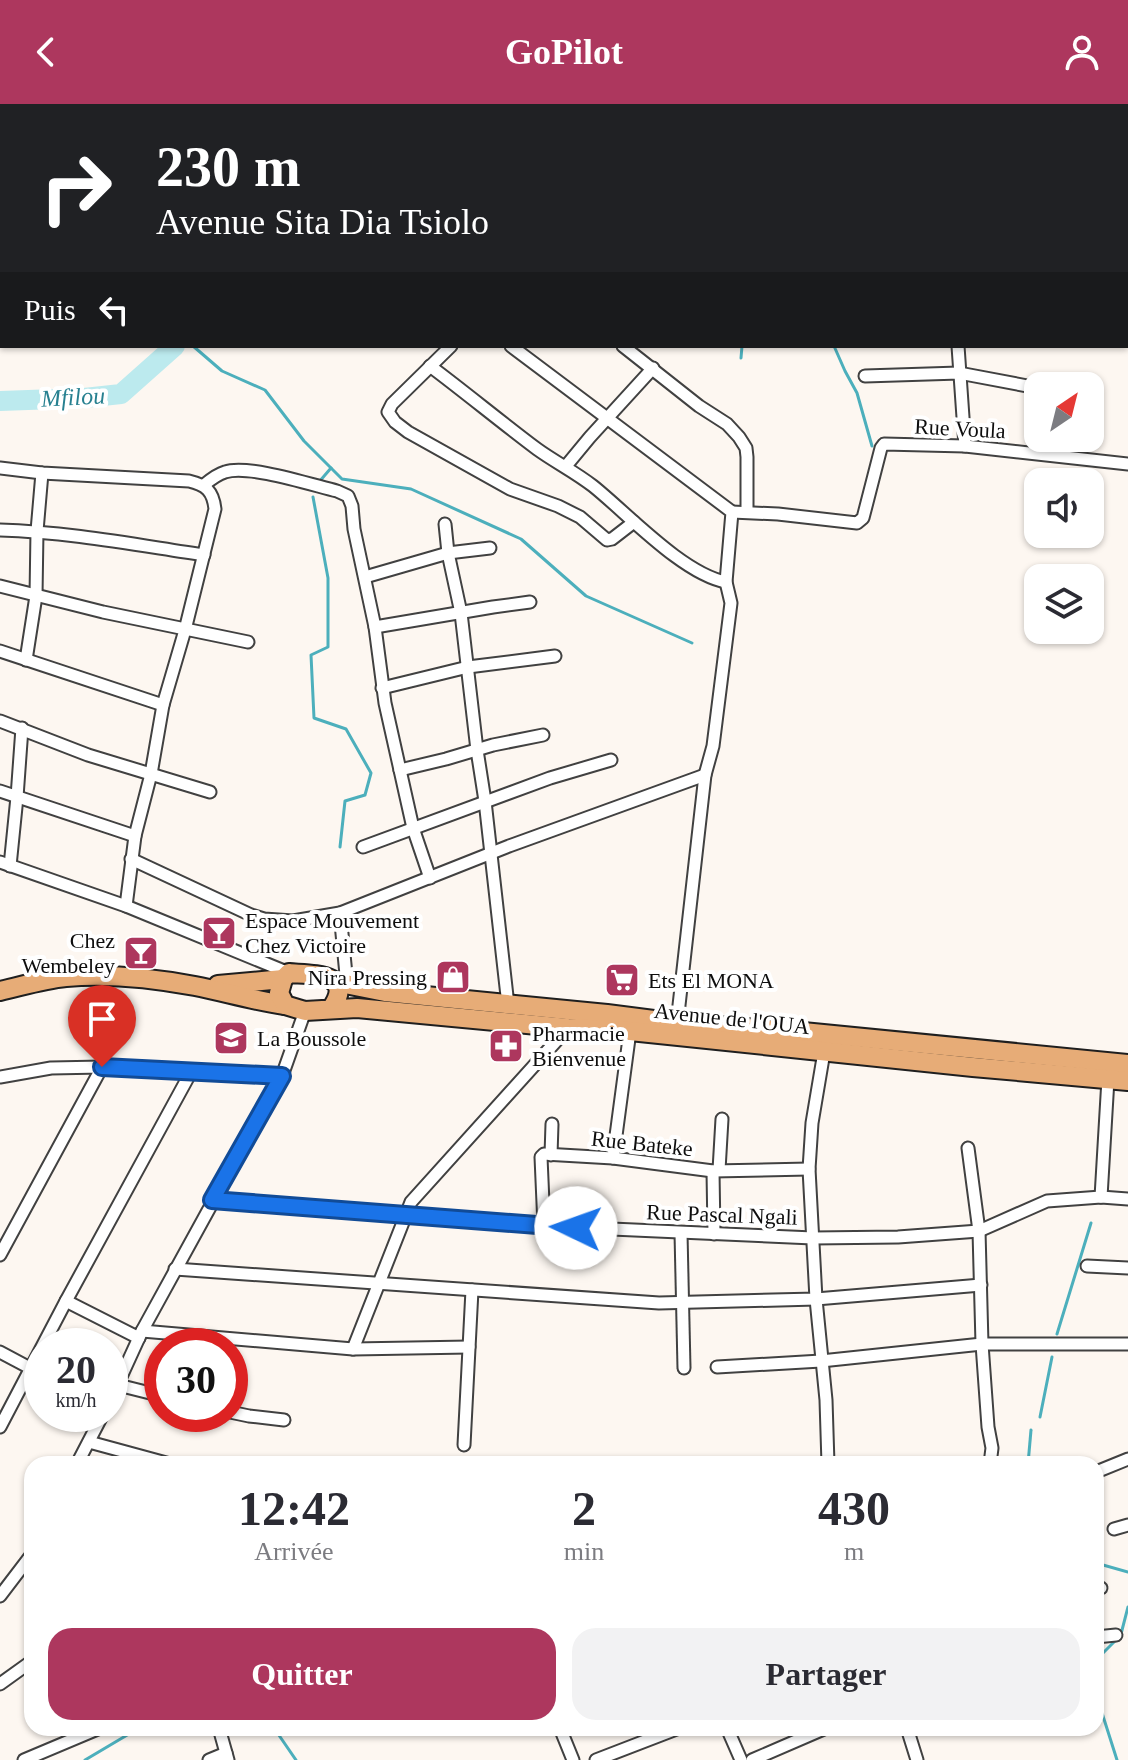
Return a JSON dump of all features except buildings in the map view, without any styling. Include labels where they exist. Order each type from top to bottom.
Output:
[{"type":"main road","name":"Avenue de l'OUA","points":[[286,976],[312,973],[385,992],[677,1023],[803,1032],[1128,1064]]},
{"type":"main road","points":[[195,986],[286,976]]},
{"type":"main road","points":[[285,1005],[279,986],[286,976]]},
{"type":"main road","points":[[0,991],[63,977],[141,978],[195,986],[305,1011]]},
{"type":"main road","points":[[331,1009],[341,983]]},
{"type":"main road","name":"Avenue de l'OUA","points":[[305,1011],[376,1010],[630,1031],[1128,1081]]},
{"type":"street","points":[[449,348],[392,404],[388,412],[395,422],[510,489],[580,517],[607,540],[634,522]]},
{"type":"street","points":[[514,348],[732,512],[747,512],[747,457],[746,448],[739,437],[727,424],[699,406],[626,348]]},
{"type":"street","points":[[958,348],[965,446]]},
{"type":"street","points":[[430,366],[538,449],[591,485],[690,566],[716,581],[726,582]]},
{"type":"street","points":[[566,466],[653,368]]},
{"type":"street","points":[[865,376],[959,373],[1024,385]]},
{"type":"street","name":"Rue Voula","points":[[747,512],[857,523],[863,518],[884,444],[965,446],[1128,464]]},
{"type":"street","points":[[0,468],[189,481],[204,485],[211,492],[215,509],[163,705],[151,774],[135,836],[126,906]]},
{"type":"street","points":[[204,485],[224,472],[253,471],[348,496],[375,627],[382,688],[413,828],[430,878]]},
{"type":"street","points":[[26,660],[36,596],[42,473]]},
{"type":"street","points":[[677,1023],[705,775],[713,746],[731,603],[726,582],[732,512]]},
{"type":"street","points":[[445,524],[461,613],[508,1005]]},
{"type":"street","points":[[0,530],[74,535],[204,555]]},
{"type":"street","points":[[365,577],[448,553],[490,548]]},
{"type":"street","points":[[0,586],[248,642]]},
{"type":"street","points":[[375,627],[530,602]]},
{"type":"street","points":[[0,651],[163,705]]},
{"type":"street","points":[[382,688],[468,667],[555,656]]},
{"type":"street","points":[[0,721],[88,755],[210,792]]},
{"type":"street","points":[[22,728],[17,797],[5,864],[126,906],[286,976]]},
{"type":"street","points":[[400,770],[543,735]]},
{"type":"street","points":[[363,847],[550,778],[611,760]]},
{"type":"street","points":[[131,859],[237,909],[264,919],[293,921],[340,913],[631,800],[705,775]]},
{"type":"street","points":[[0,791],[135,836]]},
{"type":"street","points":[[340,913],[341,983]]},
{"type":"street","points":[[128,1362],[212,1200],[282,1076],[305,1011]]},
{"type":"street","points":[[353,1349],[411,1202],[568,1028]]},
{"type":"street","points":[[613,1158],[630,1031]]},
{"type":"street","points":[[824,1052],[812,1123],[809,1169],[828,1456]]},
{"type":"street","points":[[0,1090],[4,1076],[51,1068],[102,1067],[282,1076]]},
{"type":"street","points":[[0,1255],[102,1067]]},
{"type":"street","points":[[51,1328],[191,1072]]},
{"type":"street","points":[[1101,1197],[1108,1079]]},
{"type":"street","points":[[714,1234],[716,1170],[722,1119]]},
{"type":"street","points":[[544,1226],[541,1157],[551,1155],[552,1124]]},
{"type":"street","points":[[968,1148],[979,1231],[982,1344],[991,1456]]},
{"type":"street","name":"Rue Bateke","points":[[551,1155],[613,1158],[716,1170],[809,1169]]},
{"type":"street","name":"Rue Pascal Ngali","points":[[212,1200],[544,1226],[813,1238],[898,1237],[979,1231],[1047,1201],[1101,1197],[1128,1199]]},
{"type":"street","points":[[681,1233],[684,1368]]},
{"type":"street","points":[[1087,1266],[1128,1268]]},
{"type":"street","points":[[175,1269],[659,1303],[816,1299],[981,1285]]},
{"type":"street","points":[[464,1445],[472,1290]]},
{"type":"street","points":[[66,1301],[140,1334],[353,1349],[469,1347]]},
{"type":"street","points":[[717,1367],[821,1361],[982,1344],[1128,1344]]},
{"type":"street","points":[[0,1352],[24,1365]]},
{"type":"street","points":[[0,1427],[24,1380]]},
{"type":"street","points":[[248,1416],[284,1420]]},
{"type":"street","points":[[81,1456],[94,1432]]},
{"type":"street","points":[[89,1442],[141,1456]]},
{"type":"street","points":[[1104,1469],[1128,1459]]},
{"type":"street","points":[[1114,1529],[1128,1525]]},
{"type":"street","points":[[0,1596],[24,1566]]},
{"type":"street","points":[[1104,1636],[1116,1635]]},
{"type":"street","points":[[0,1684],[24,1667]]},
{"type":"street","points":[[24,1760],[81,1736]]},
{"type":"street","points":[[209,1760],[227,1756],[221,1736]]},
{"type":"street","points":[[563,1736],[573,1760]]},
{"type":"street","points":[[596,1760],[658,1736]]},
{"type":"street","points":[[730,1736],[741,1760]]},
{"type":"street","points":[[752,1760],[808,1736]]},
{"type":"street","points":[[910,1736],[917,1760]]},
{"type":"waterway","name":"Mfilou","points":[[0,401],[121,394],[173,348]]},
{"type":"waterway","points":[[195,348],[222,371],[265,390],[304,441],[342,479],[411,489],[521,539],[586,596],[692,643]]},
{"type":"waterway","points":[[741,358],[742,348]]},
{"type":"waterway","points":[[835,348],[857,393],[872,446]]},
{"type":"waterway","points":[[319,482],[331,468]]},
{"type":"waterway","points":[[313,497],[328,578],[328,647],[311,655],[314,718],[346,729],[371,773],[365,795],[345,801],[340,847]]},
{"type":"waterway","points":[[1057,1334],[1091,1223]]},
{"type":"waterway","points":[[1040,1417],[1052,1357]]},
{"type":"waterway","points":[[1029,1456],[1031,1430]]},
{"type":"waterway","points":[[1104,1565],[1128,1572]]},
{"type":"waterway","points":[[1121,1634],[1128,1607]]},
{"type":"waterway","points":[[1104,1652],[1116,1640]]},
{"type":"waterway","points":[[1104,1719],[1117,1760]]},
{"type":"waterway","points":[[85,1760],[126,1736]]},
{"type":"waterway","points":[[280,1736],[296,1760]]},
{"type":"place","name":"Espace Mouvement Chez Victoire","points":[[219,933]]},
{"type":"place","name":"Chez Wembeley","points":[[141,953]]},
{"type":"place","name":"Nira Pressing","points":[[453,977]]},
{"type":"place","name":"Ets El MONA","points":[[622,980]]},
{"type":"place","name":"La Boussole","points":[[231,1038]]},
{"type":"place","name":"Pharmacie Bienvenue","points":[[506,1046]]},
{"type":"route","points":[[102,1067],[282,1076],[212,1200],[576,1228]]}]
